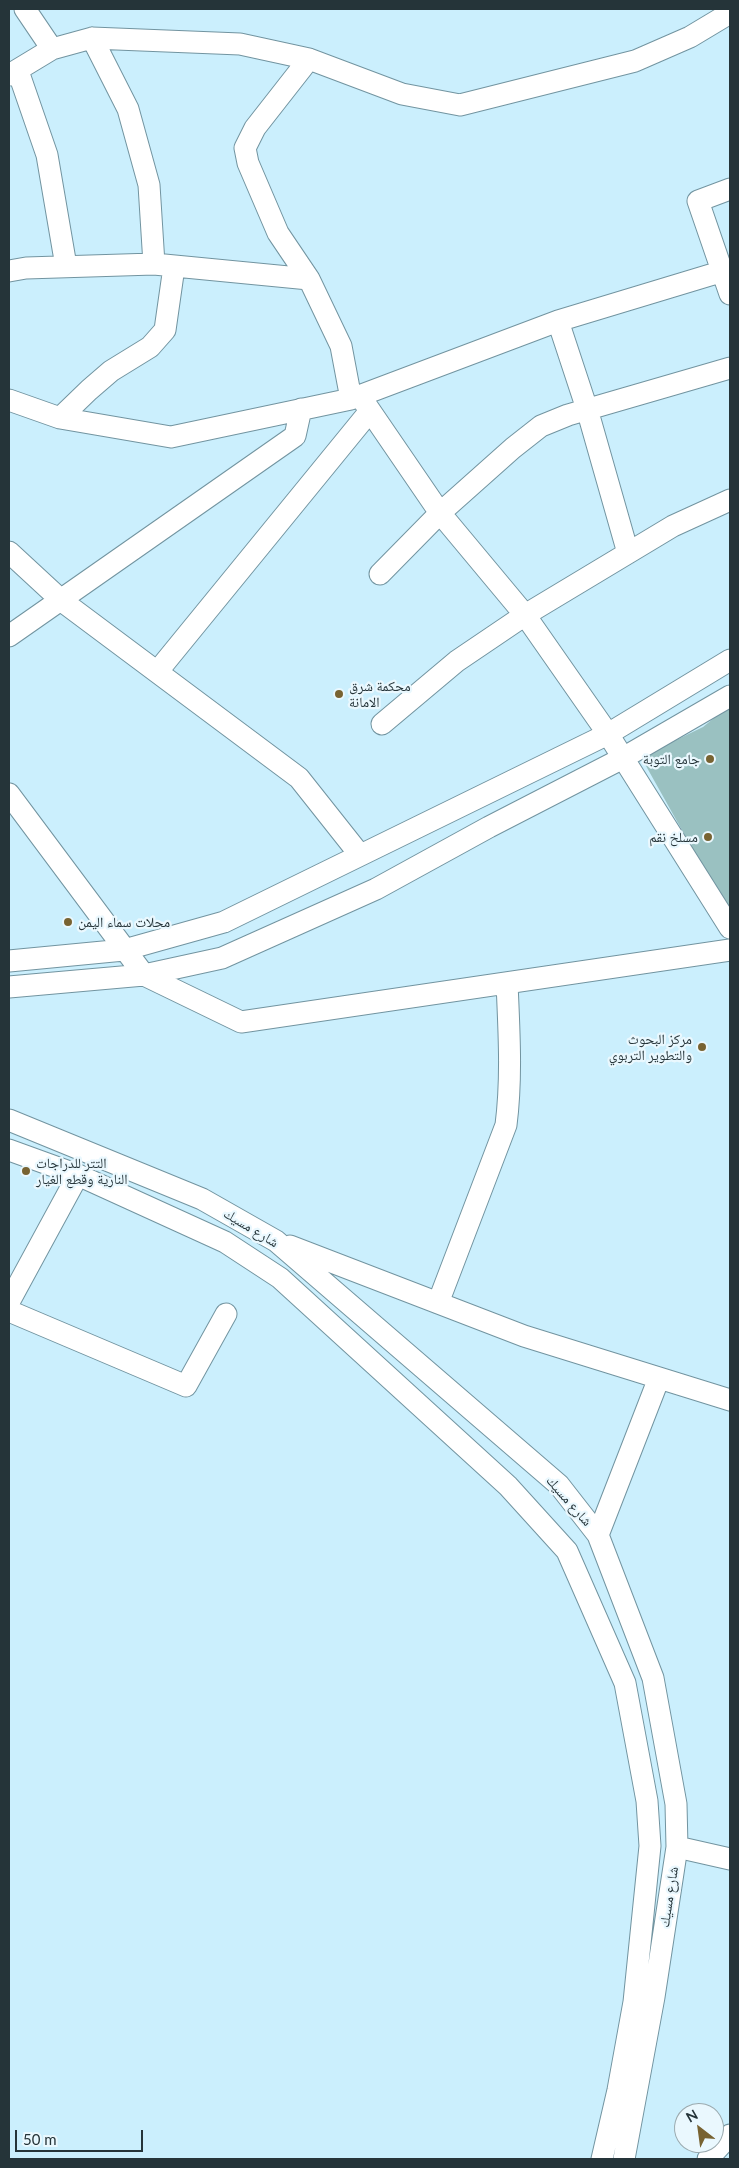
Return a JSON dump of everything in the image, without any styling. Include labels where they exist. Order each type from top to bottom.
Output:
[{"type":"street","points":[[25,9],[52,49]]},
{"type":"street","points":[[66,266],[47,155],[14,73],[52,49],[92,38],[240,44],[309,58],[402,94],[460,105],[635,61],[690,37],[730,12]]},
{"type":"street","points":[[60,418],[88,390],[111,371],[150,347],[165,330],[164,265],[149,185],[128,109],[92,38]]},
{"type":"street","points":[[309,58],[255,128],[245,148],[248,164],[278,233],[309,279],[341,346],[360,402],[440,512],[525,615],[608,734],[730,928]]},
{"type":"street","points":[[730,189],[698,201],[727,270],[730,294]]},
{"type":"street","points":[[9,271],[26,268],[66,266],[164,265],[309,279]]},
{"type":"street","points":[[9,400],[60,418],[171,437],[301,409],[360,402],[558,321],[727,270]]},
{"type":"street","points":[[558,321],[587,409],[628,553]]},
{"type":"street","points":[[380,574],[440,512],[541,426],[568,414],[730,368]]},
{"type":"street","points":[[157,672],[360,402]]},
{"type":"street","points":[[9,636],[295,436],[301,409]]},
{"type":"street","points":[[382,724],[457,661],[525,615],[673,526],[730,500]]},
{"type":"street","points":[[9,552],[62,600],[299,778],[360,854]]},
{"type":"street","points":[[9,961],[124,950],[224,922],[608,734],[730,660]]},
{"type":"street","points":[[9,987],[144,975],[222,958],[376,889],[489,827],[623,758],[730,696]]},
{"type":"street","points":[[9,794],[144,975],[241,1022],[730,950]]},
{"type":"street","points":[[438,1303],[506,1125],[509,1098],[510,1035],[507,983]]},
{"type":"street","name":"شارع مسيك","points":[[9,1120],[202,1199],[276,1241],[560,1485],[598,1535],[652,1678],[676,1804],[677,1847],[654,1997],[624,2159]]},
{"type":"street","name":"شارع مسيك","points":[[9,1150],[78,1175],[226,1242],[280,1278],[508,1486],[567,1551],[626,1683],[647,1801],[650,1846],[634,2002],[618,2090],[602,2159]]},
{"type":"street","points":[[9,1302],[78,1175]]},
{"type":"street","points":[[276,1241],[524,1336],[730,1400]]},
{"type":"street","points":[[9,1311],[186,1386],[226,1314]]},
{"type":"street","points":[[598,1535],[659,1378]]},
{"type":"street","points":[[677,1847],[730,1859]]},
{"type":"street","points":[[717,2157],[730,2135]]},
{"type":"building","name":"مسلخ نقم","points":[[730,705],[730,916],[641,757],[703,727]]},
{"type":"place","name":"محكمة شرق الامانة","points":[[339,694]]},
{"type":"place","name":"جامع التوبة","points":[[710,759]]},
{"type":"place","name":"مسلخ نقم","points":[[708,837]]},
{"type":"place","name":"محلات سماء اليمن","points":[[68,922]]},
{"type":"place","name":"مركز البحوث والتطوير التربوي","points":[[702,1047]]},
{"type":"place","name":"التتر للدراجات النارية وقطع الغيار","points":[[26,1171]]}]
